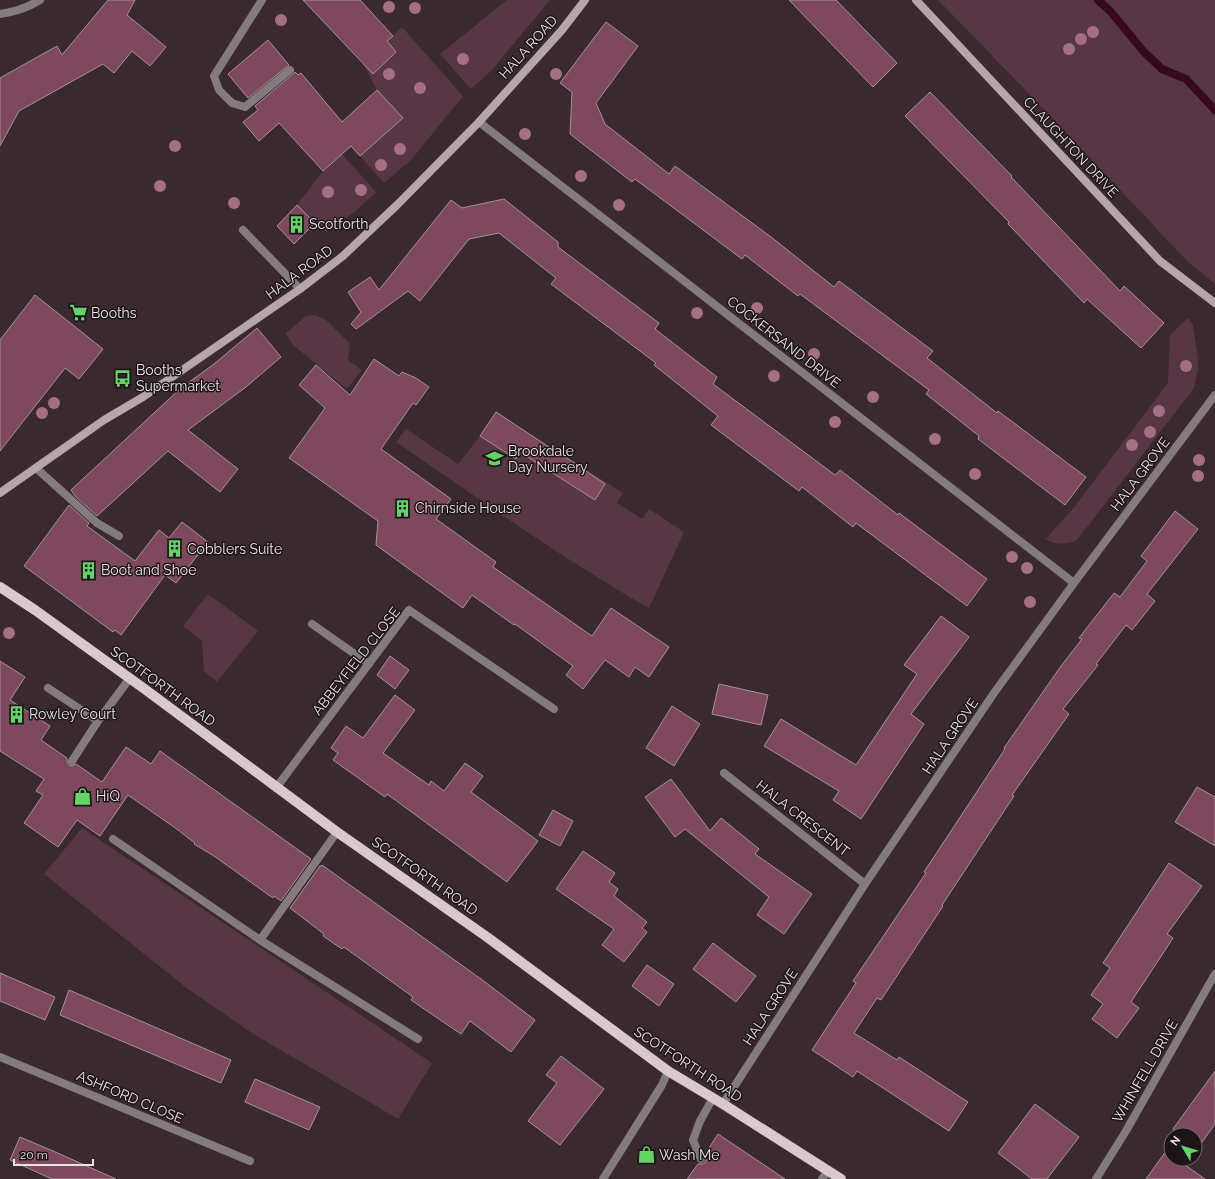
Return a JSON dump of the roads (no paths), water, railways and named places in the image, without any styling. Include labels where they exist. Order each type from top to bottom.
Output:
[{"type":"main road","name":"SCOTFORTH ROAD","points":[[0,587],[35,610],[130,678],[212,738],[276,788],[487,937],[668,1071],[723,1104],[825,1175],[841,1179]]},
{"type":"street","points":[[0,14],[26,8],[40,0]]},
{"type":"street","points":[[262,0],[214,76],[218,90],[232,103],[245,107],[290,70]]},
{"type":"street","name":"HALA ROAD","points":[[0,494],[104,420],[143,397],[300,289],[343,256],[387,215],[479,122],[562,30],[585,0]]},
{"type":"street","name":"CLAUGHTON DRIVE","points":[[916,0],[1160,261],[1215,303]]},
{"type":"street","name":"COCKERSAND DRIVE","points":[[479,122],[1074,583]]},
{"type":"street","points":[[243,230],[300,289]]},
{"type":"street","name":"HALA GROVE","points":[[723,1104],[865,884],[994,693],[1074,583],[1215,395]]},
{"type":"street","points":[[36,468],[97,523],[119,536]]},
{"type":"street","name":"ABBEYFIELD CLOSE","points":[[276,788],[409,610],[554,709]]},
{"type":"street","points":[[312,624],[369,664]]},
{"type":"street","points":[[72,761],[98,721],[130,678]]},
{"type":"street","points":[[48,688],[98,721]]},
{"type":"street","name":"HALA CRESCENT","points":[[724,773],[865,884]]},
{"type":"street","points":[[260,940],[337,832]]},
{"type":"street","points":[[113,839],[260,940],[418,1039]]},
{"type":"street","name":"WHINFELL DRIVE","points":[[1096,1179],[1126,1131],[1215,974]]},
{"type":"street","name":"ASHFORD CLOSE","points":[[0,1057],[250,1161]]},
{"type":"street","points":[[603,1179],[662,1085],[668,1071]]},
{"type":"street","points":[[702,1159],[694,1140],[700,1121],[713,1098]]},
{"type":"waterway","points":[[1098,0],[1111,12],[1144,52],[1162,69],[1186,79],[1215,110]]},
{"type":"place","name":"Scotforth","points":[[296,224]]},
{"type":"place","name":"Booths","points":[[78,313]]},
{"type":"place","name":"Booths Supermarket","points":[[123,378]]},
{"type":"place","name":"Brookdale Day Nursery","points":[[495,459]]},
{"type":"place","name":"Chirnside House","points":[[402,508]]},
{"type":"place","name":"Cobblers Suite","points":[[174,549]]},
{"type":"place","name":"Boot and Shoe","points":[[88,570]]},
{"type":"place","name":"Rowley Court","points":[[16,714]]},
{"type":"place","name":"HiQ","points":[[83,796]]},
{"type":"place","name":"Wash Me","points":[[646,1155]]}]
